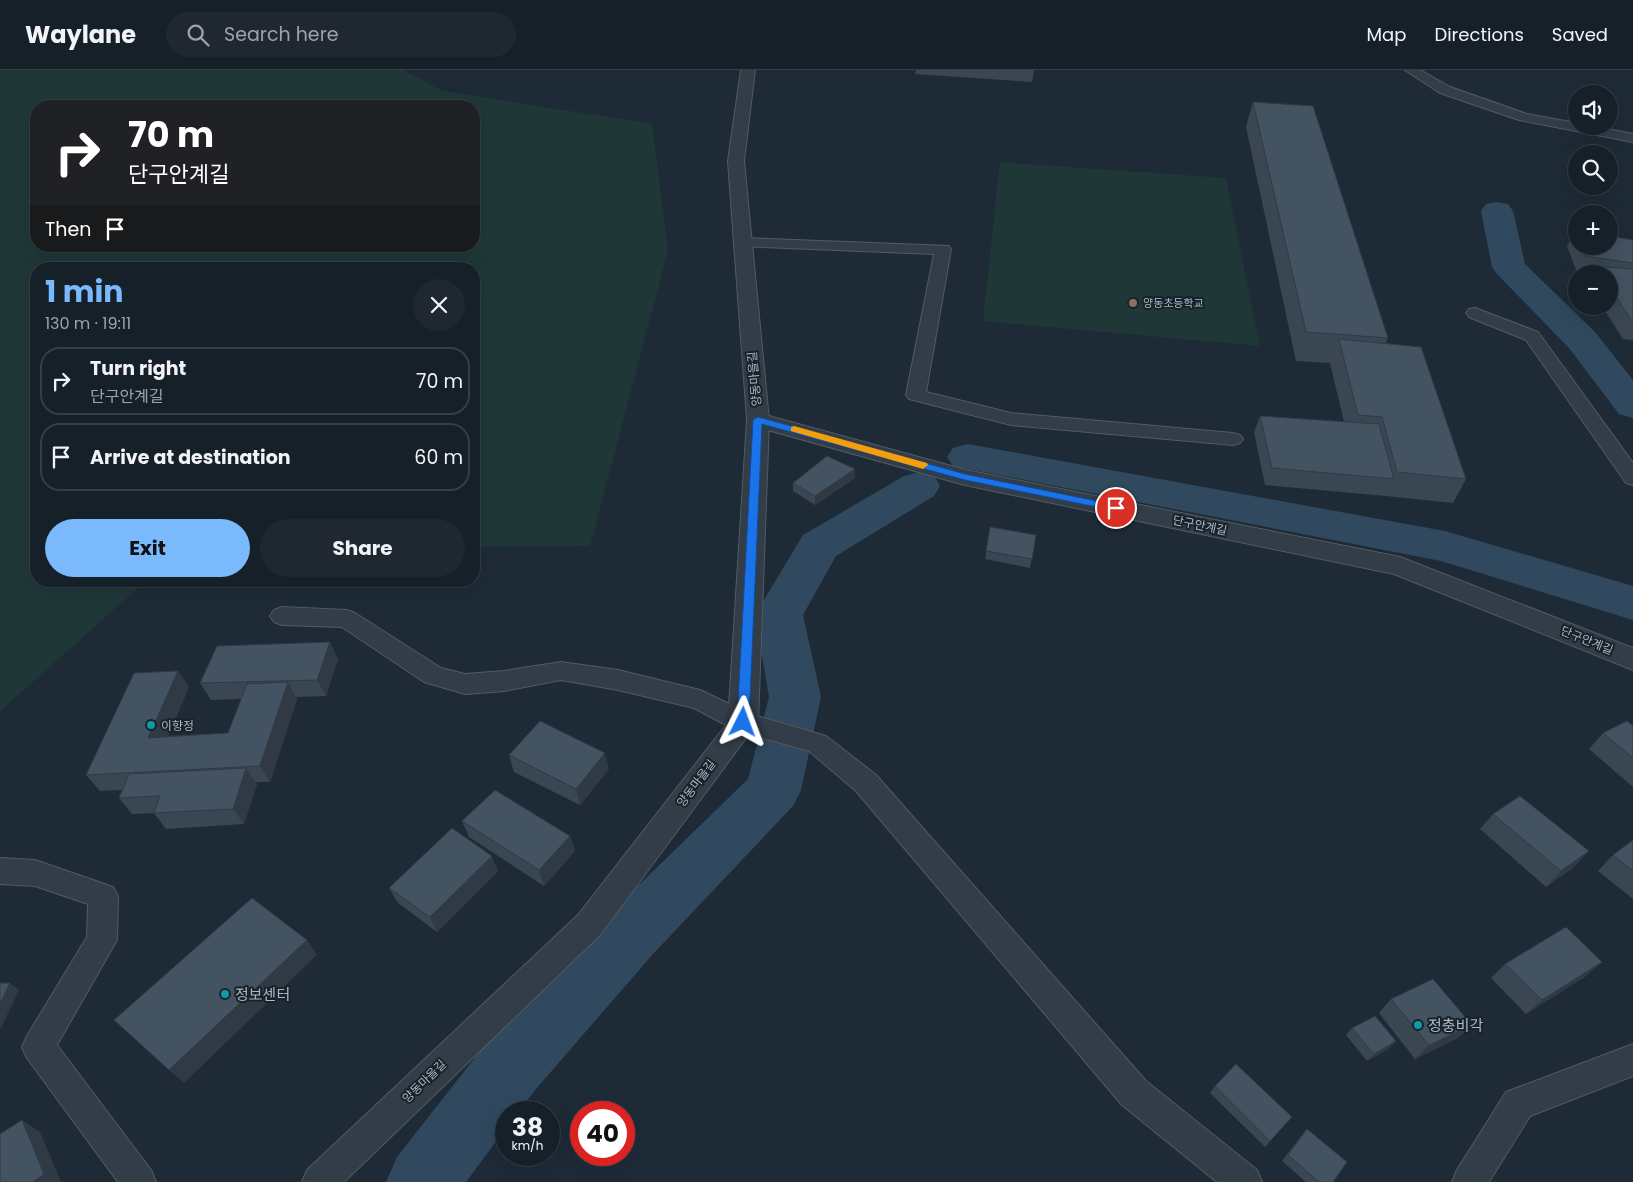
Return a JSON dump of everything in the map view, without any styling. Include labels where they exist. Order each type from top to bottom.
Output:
[{"type":"street","name":"양동마을길","points":[[745,723],[758,420],[736,161],[748,70]]},
{"type":"street","name":"단구안계길","points":[[758,420],[965,477],[1400,566],[1633,659]]},
{"type":"lane","points":[[1411,70],[1444,90],[1524,117],[1633,138]]},
{"type":"lane","points":[[743,243],[943,249],[916,395],[1012,418],[1232,439]]},
{"type":"lane","points":[[1475,313],[1532,336],[1633,478]]},
{"type":"lane","points":[[282,616],[348,620],[433,675],[465,684],[504,681],[561,671],[618,680],[700,700],[745,723],[816,743],[866,783],[1134,1093],[1245,1182]]},
{"type":"lane","name":"양동마을길","points":[[319,1182],[589,925],[745,723]]},
{"type":"lane","points":[[0,871],[34,873],[103,896],[102,940],[38,1047],[139,1182]]},
{"type":"lane","points":[[1469,1182],[1518,1104],[1633,1060]]},
{"type":"green space","points":[[0,70],[403,70],[443,91],[652,124],[668,250],[590,546],[480,547],[480,262],[30,262],[30,587],[139,587],[0,711]]},
{"type":"green space","points":[[1000,162],[1226,178],[1260,346],[983,321]]},
{"type":"building","points":[[1253,102],[1313,106],[1388,338],[1306,332]]},
{"type":"building","points":[[1618,238],[1633,240],[1633,263],[1585,256],[1618,255]]},
{"type":"building","points":[[1618,268],[1633,269],[1633,323],[1618,300]]},
{"type":"building","points":[[1339,339],[1421,347],[1466,479],[1397,472],[1382,417],[1358,415]]},
{"type":"building","points":[[1260,416],[1379,424],[1394,479],[1272,468]]},
{"type":"building","points":[[827,456],[855,469],[815,496],[793,483]]},
{"type":"building","points":[[990,527],[1036,535],[1032,559],[986,551]]},
{"type":"building","points":[[330,642],[317,680],[200,683],[217,646]]},
{"type":"building","points":[[178,671],[148,738],[228,733],[247,684],[288,682],[260,766],[86,775],[134,673]]},
{"type":"building","points":[[540,721],[605,753],[576,789],[509,755]]},
{"type":"building","points":[[1627,721],[1633,726],[1633,758],[1603,733]]},
{"type":"building","points":[[246,768],[233,809],[154,813],[160,796],[119,798],[129,774]]},
{"type":"building","points":[[495,790],[570,836],[539,870],[462,821]]},
{"type":"building","points":[[1520,796],[1589,851],[1561,871],[1493,814]]},
{"type":"building","points":[[452,828],[492,856],[430,917],[389,888]]},
{"type":"building","points":[[1633,840],[1633,871],[1613,855]]},
{"type":"building","name":"정보센터","points":[[252,898],[307,940],[169,1070],[114,1020]]},
{"type":"building","points":[[1566,927],[1602,962],[1542,1000],[1505,964]]},
{"type":"building","points":[[1433,979],[1472,1025],[1429,1045],[1391,999]]},
{"type":"building","points":[[0,983],[10,983],[0,1004]]},
{"type":"building","points":[[1375,1016],[1396,1041],[1374,1054],[1352,1028]]},
{"type":"building","points":[[1236,1064],[1292,1117],[1270,1141],[1215,1086]]},
{"type":"building","points":[[22,1120],[44,1174],[33,1182],[0,1182],[0,1134]]},
{"type":"building","points":[[1307,1129],[1347,1162],[1333,1182],[1319,1182],[1288,1155]]},
{"type":"waterway","points":[[1497,211],[1509,267],[1582,340],[1633,406]]},
{"type":"waterway","points":[[968,457],[1445,546],[1633,603]]},
{"type":"waterway","points":[[422,1182],[512,1065],[631,934],[773,790],[795,697],[779,615],[819,546],[919,486]]},
{"type":"slow traffic","points":[[794,429],[923,465]]},
{"type":"place","name":"양동초등학교","points":[[1133,303]]},
{"type":"place","name":"이향정","points":[[151,725]]},
{"type":"place","name":"정보센터","points":[[225,994]]},
{"type":"place","name":"정충비각","points":[[1418,1025]]},
{"type":"route","points":[[743,722],[758,420],[965,477],[1116,508]]}]
